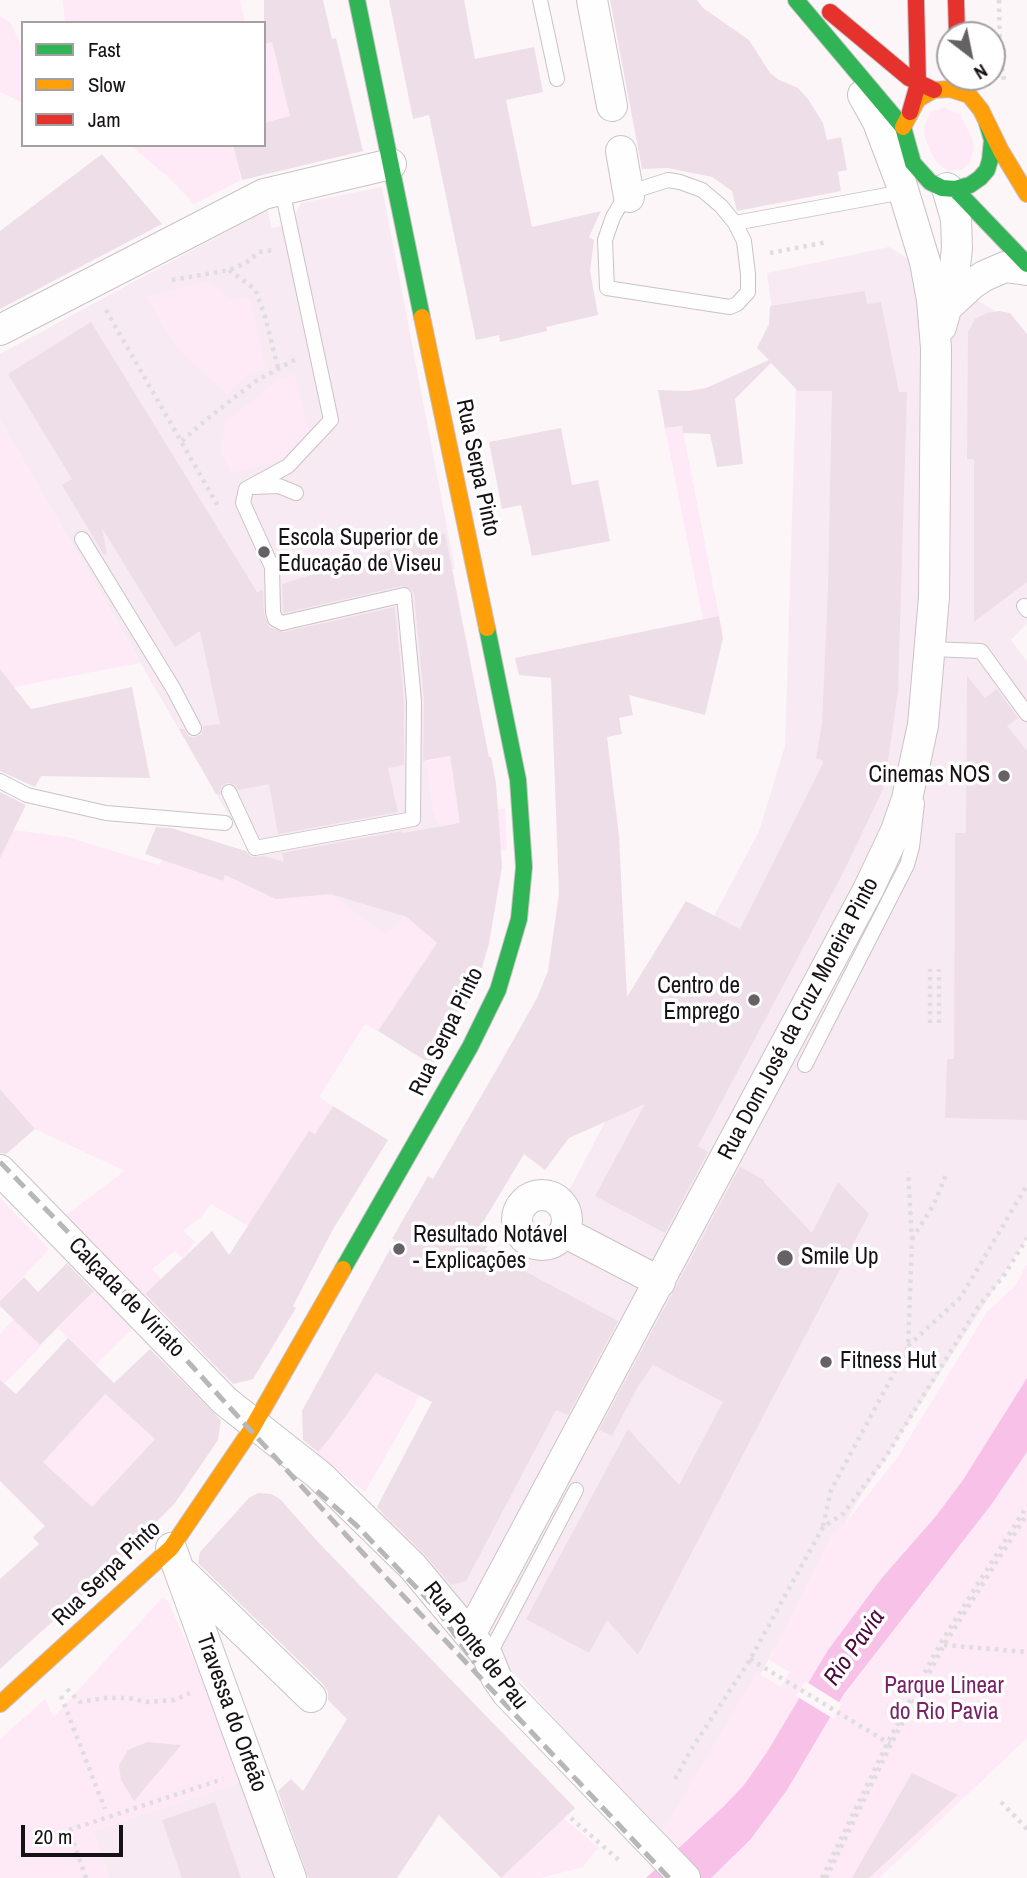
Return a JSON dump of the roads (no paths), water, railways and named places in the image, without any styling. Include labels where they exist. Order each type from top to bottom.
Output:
[{"type":"street","name":"Rua Serpa Pinto","points":[[0,1704],[175,1558],[470,1047],[498,990],[519,919],[524,867],[518,780],[357,0]]},
{"type":"street","points":[[592,0],[612,106]]},
{"type":"street","points":[[796,0],[907,120]]},
{"type":"street","points":[[816,0],[918,84],[934,90],[950,89],[969,95],[984,116],[992,140],[992,151],[986,170],[970,185],[951,189]]},
{"type":"street","points":[[916,0],[918,84],[907,120],[925,262]]},
{"type":"street","points":[[956,0],[957,21]]},
{"type":"street","points":[[824,33],[878,122],[904,192],[939,304],[984,276],[1005,267],[1027,270]]},
{"type":"street","points":[[907,120],[918,99],[934,90]]},
{"type":"street","points":[[973,91],[1001,151],[1027,194]]},
{"type":"street","points":[[621,150],[629,197]]},
{"type":"street","points":[[910,157],[918,171],[930,182],[951,189],[1027,264]]},
{"type":"street","points":[[0,330],[273,192],[391,164]]},
{"type":"street","name":"Rua Dom José da Cruz Moreira Pinto","points":[[479,1646],[660,1282],[873,880],[896,831],[907,799],[923,724],[930,649],[935,571],[936,348],[939,304],[953,284],[958,232],[951,189]]},
{"type":"street","name":"Calçada de Viriato","points":[[0,1170],[225,1401],[254,1424]]},
{"type":"street","points":[[564,1232],[660,1282]]},
{"type":"street","name":"Rua Ponte de Pau","points":[[254,1424],[319,1475],[413,1567],[479,1646],[507,1693],[676,1868]]},
{"type":"street","points":[[175,1558],[311,1697]]},
{"type":"street","name":"Travessa do Orfeão","points":[[175,1558],[291,1878]]},
{"type":"lane","points":[[540,0],[557,79]]},
{"type":"lane","points":[[668,180],[680,182],[702,190],[721,206],[735,223],[744,241],[748,274],[748,292],[737,304],[730,307],[607,289],[604,255],[607,229],[620,205],[640,189],[668,180]]},
{"type":"lane","points":[[229,792],[255,848],[413,818],[414,701],[404,594],[282,623],[275,618],[273,612],[272,566],[243,503],[246,489],[288,466],[331,420],[294,246],[273,192]]},
{"type":"lane","points":[[735,223],[904,192]]},
{"type":"lane","points":[[246,489],[270,485],[288,488],[296,493]]},
{"type":"lane","points":[[82,539],[194,727]]},
{"type":"lane","points":[[930,649],[981,651],[1027,714]]},
{"type":"lane","points":[[805,1065],[910,857],[917,809],[923,724]]},
{"type":"lane","points":[[0,781],[27,795],[106,813],[225,823]]},
{"type":"lane","points":[[479,1646],[576,1490]]},
{"type":"water","name":"Rio Pavia","points":[[1027,1378],[1027,1452],[991,1505],[844,1694],[787,1790],[750,1840],[711,1878],[646,1878],[744,1785],[828,1650],[881,1579],[936,1516],[963,1480]]},
{"type":"railway","points":[[0,1162],[98,1263],[346,1535],[669,1878]]},
{"type":"railway","points":[[317,1491],[356,1525],[436,1608],[475,1663]]},
{"type":"place","name":"Escola Superior de Educação de Viseu","points":[[264,552]]},
{"type":"place","name":"Cinemas NOS","points":[[1004,776]]},
{"type":"place","name":"Centro de Emprego","points":[[754,1000]]},
{"type":"place","name":"Resultado Notável - Explicações","points":[[399,1249]]},
{"type":"place","name":"Smile Up","points":[[785,1258]]},
{"type":"place","name":"Fitness Hut","points":[[826,1362]]},
{"type":"park label","name":"Parque Linear do Rio Pavia","points":[[944,1700]]}]
